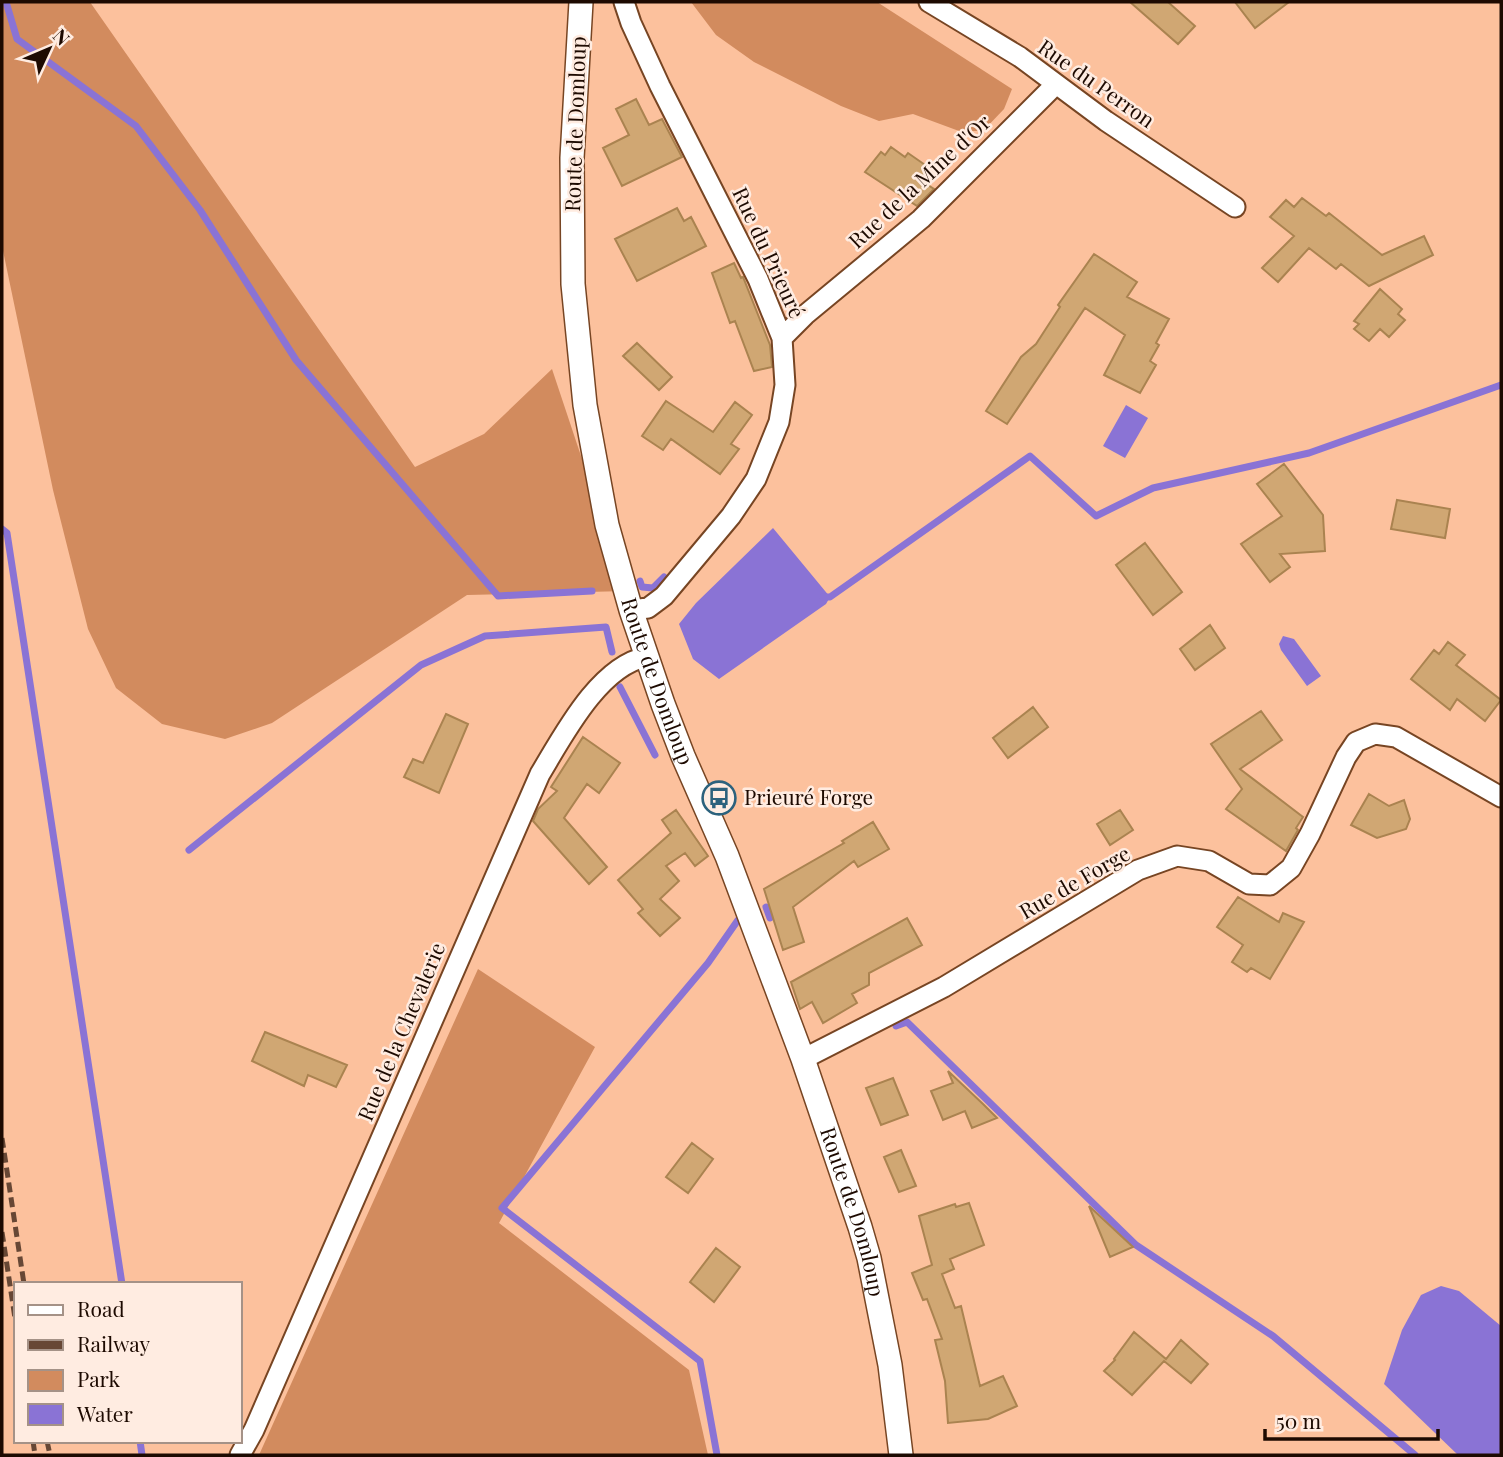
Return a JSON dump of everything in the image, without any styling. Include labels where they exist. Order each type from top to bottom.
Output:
[{"type":"street","name":"Route de Domloup","points":[[581,2],[573,117],[573,284],[590,438],[607,525],[646,657],[682,756],[727,856],[803,1059],[869,1258],[890,1365],[901,1455]]},
{"type":"street","name":"Rue du Prieuré","points":[[624,2],[660,86],[758,279],[782,338],[785,385],[779,422],[756,480],[732,516],[664,597],[648,608],[631,610]]},
{"type":"street","name":"Rue du Perron","points":[[929,2],[1020,57],[1055,85],[1235,207]]},
{"type":"street","name":"Rue de la Mine d'Or","points":[[782,338],[805,315],[921,219],[1055,85]]},
{"type":"street","name":"Rue de la Chevalerie","points":[[240,1455],[254,1430],[540,774],[598,689],[624,664],[646,657]]},
{"type":"street","name":"Rue de Forge","points":[[803,1059],[944,987],[1138,870],[1177,856],[1209,860],[1249,884],[1270,885],[1291,868],[1356,742],[1375,733],[1396,737],[1501,797]]},
{"type":"green space","points":[[2,2],[90,2],[415,467],[484,434],[552,369],[626,591],[467,595],[272,723],[225,739],[162,724],[116,688],[88,629],[53,490],[2,246]]},
{"type":"green space","points":[[691,2],[877,2],[1012,89],[1004,109],[983,131],[959,131],[913,114],[879,121],[841,106],[754,62],[716,35]]},
{"type":"green space","points":[[478,969],[595,1047],[499,1223],[689,1370],[708,1455],[259,1455]]},
{"type":"water","points":[[1126,405],[1148,418],[1125,458],[1103,446]]},
{"type":"water","points":[[773,528],[830,597],[826,604],[719,679],[693,659],[679,624],[696,603]]},
{"type":"water","points":[[1283,636],[1294,639],[1321,676],[1307,686],[1281,650],[1279,644]]},
{"type":"water","points":[[1441,1286],[1459,1291],[1501,1326],[1501,1455],[1458,1455],[1384,1384],[1402,1330],[1421,1295]]},
{"type":"building","points":[[1130,2],[1168,2],[1195,26],[1178,44]]},
{"type":"building","points":[[1235,2],[1289,2],[1255,28]]},
{"type":"building","points":[[636,99],[649,125],[662,119],[682,157],[622,186],[603,148],[629,135],[616,109]]},
{"type":"building","points":[[891,147],[905,157],[908,153],[928,167],[920,180],[934,189],[917,206],[865,172],[881,152],[885,155]]},
{"type":"building","points":[[1302,198],[1326,216],[1329,213],[1382,255],[1424,236],[1433,255],[1369,286],[1341,264],[1336,269],[1309,248],[1278,282],[1262,268],[1294,236],[1270,217],[1286,200],[1294,207]]},
{"type":"building","points":[[677,208],[684,221],[691,217],[706,246],[637,281],[615,239]]},
{"type":"building","points":[[1094,254],[1137,282],[1127,297],[1169,319],[1150,361],[1156,365],[1140,393],[1104,375],[1125,335],[1085,308],[1007,424],[986,411],[1021,357],[1036,344],[1060,307],[1058,305]]},
{"type":"building","points":[[734,263],[741,278],[743,277],[770,345],[772,367],[754,371],[735,321],[730,323],[712,273]]},
{"type":"building","points":[[1380,289],[1402,309],[1398,314],[1405,320],[1389,337],[1380,329],[1369,341],[1354,329],[1359,324],[1354,321]]},
{"type":"building","points":[[637,343],[672,377],[659,390],[623,356]]},
{"type":"building","points":[[666,401],[713,432],[735,402],[752,415],[731,444],[739,449],[720,474],[671,439],[663,450],[642,436]]},
{"type":"building","points":[[1284,464],[1323,515],[1325,551],[1280,554],[1290,567],[1270,582],[1241,544],[1282,516],[1257,484]]},
{"type":"building","points":[[1397,500],[1450,509],[1445,538],[1391,529]]},
{"type":"building","points":[[1145,543],[1182,592],[1153,615],[1116,565]]},
{"type":"building","points":[[1210,625],[1225,648],[1195,670],[1180,649]]},
{"type":"building","points":[[1448,642],[1465,655],[1456,665],[1501,700],[1485,721],[1457,699],[1450,710],[1411,679],[1434,650],[1439,654]]},
{"type":"building","points":[[1033,707],[1048,727],[1008,758],[993,738]]},
{"type":"building","points":[[1261,711],[1282,740],[1240,769],[1303,817],[1286,851],[1226,809],[1242,789],[1211,744]]},
{"type":"building","points":[[446,714],[468,724],[439,793],[404,777],[413,759],[423,763]]},
{"type":"building","points":[[583,737],[620,763],[599,793],[587,784],[564,818],[607,867],[589,884],[533,821],[538,809],[557,791],[551,787]]},
{"type":"building","points":[[1369,794],[1389,806],[1404,800],[1410,819],[1406,829],[1377,838],[1351,825]]},
{"type":"building","points":[[676,810],[708,856],[695,866],[685,853],[666,866],[679,881],[660,899],[680,918],[660,936],[638,913],[643,909],[618,880],[671,833],[662,820]]},
{"type":"building","points":[[1120,810],[1133,830],[1110,845],[1097,824]]},
{"type":"building","points":[[873,822],[889,849],[858,867],[854,861],[793,907],[804,942],[783,950],[764,889],[844,843],[842,841]]},
{"type":"building","points":[[1238,897],[1279,922],[1283,913],[1304,922],[1270,979],[1251,968],[1247,972],[1232,962],[1243,945],[1217,927]]},
{"type":"building","points":[[907,918],[922,945],[869,973],[869,985],[852,994],[857,1003],[823,1023],[812,1002],[800,1009],[791,982]]},
{"type":"building","points":[[265,1032],[347,1065],[336,1087],[308,1075],[304,1086],[252,1061]]},
{"type":"building","points":[[948,1071],[997,1118],[972,1128],[965,1111],[943,1120],[931,1091],[953,1083]]},
{"type":"building","points":[[893,1078],[908,1115],[881,1125],[866,1088]]},
{"type":"building","points":[[692,1143],[713,1159],[688,1193],[666,1177]]},
{"type":"building","points":[[901,1150],[916,1186],[899,1192],[884,1157]]},
{"type":"building","points":[[969,1203],[984,1245],[950,1259],[954,1269],[942,1274],[955,1308],[961,1306],[980,1386],[1003,1376],[1017,1406],[988,1419],[948,1423],[945,1381],[935,1340],[942,1339],[927,1299],[923,1300],[912,1273],[932,1265],[919,1216],[955,1204],[956,1207]]},
{"type":"building","points":[[1089,1206],[1133,1247],[1110,1257]]},
{"type":"building","points":[[716,1248],[740,1267],[714,1302],[690,1282]]},
{"type":"building","points":[[1134,1332],[1166,1359],[1181,1340],[1208,1364],[1191,1383],[1164,1361],[1132,1395],[1104,1371]]},
{"type":"waterway","points":[[6,2],[17,39],[136,126],[200,210],[296,360],[498,596],[592,591]]},
{"type":"waterway","points":[[823,597],[830,597],[1030,456],[1096,516],[1153,488],[1309,453],[1501,385]]},
{"type":"waterway","points":[[2,529],[7,533],[122,1282]]},
{"type":"waterway","points":[[640,581],[642,587],[653,588],[664,577]]},
{"type":"waterway","points":[[189,850],[421,665],[485,636],[606,627],[612,652]]},
{"type":"waterway","points":[[620,687],[655,755]]},
{"type":"waterway","points":[[766,907],[770,918]]},
{"type":"waterway","points":[[717,1455],[700,1361],[502,1208],[708,963],[738,920]]},
{"type":"waterway","points":[[896,1026],[907,1022],[1136,1245],[1273,1336],[1415,1455]]},
{"type":"waterway","points":[[140,1443],[142,1455]]},
{"type":"railway","points":[[2,1138],[24,1282]]},
{"type":"railway","points":[[2,1232],[14,1312]]},
{"type":"railway","points":[[33,1443],[35,1455]]},
{"type":"railway","points":[[47,1443],[50,1455]]},
{"type":"place","name":"Prieuré Forge","points":[[719,798]]}]
